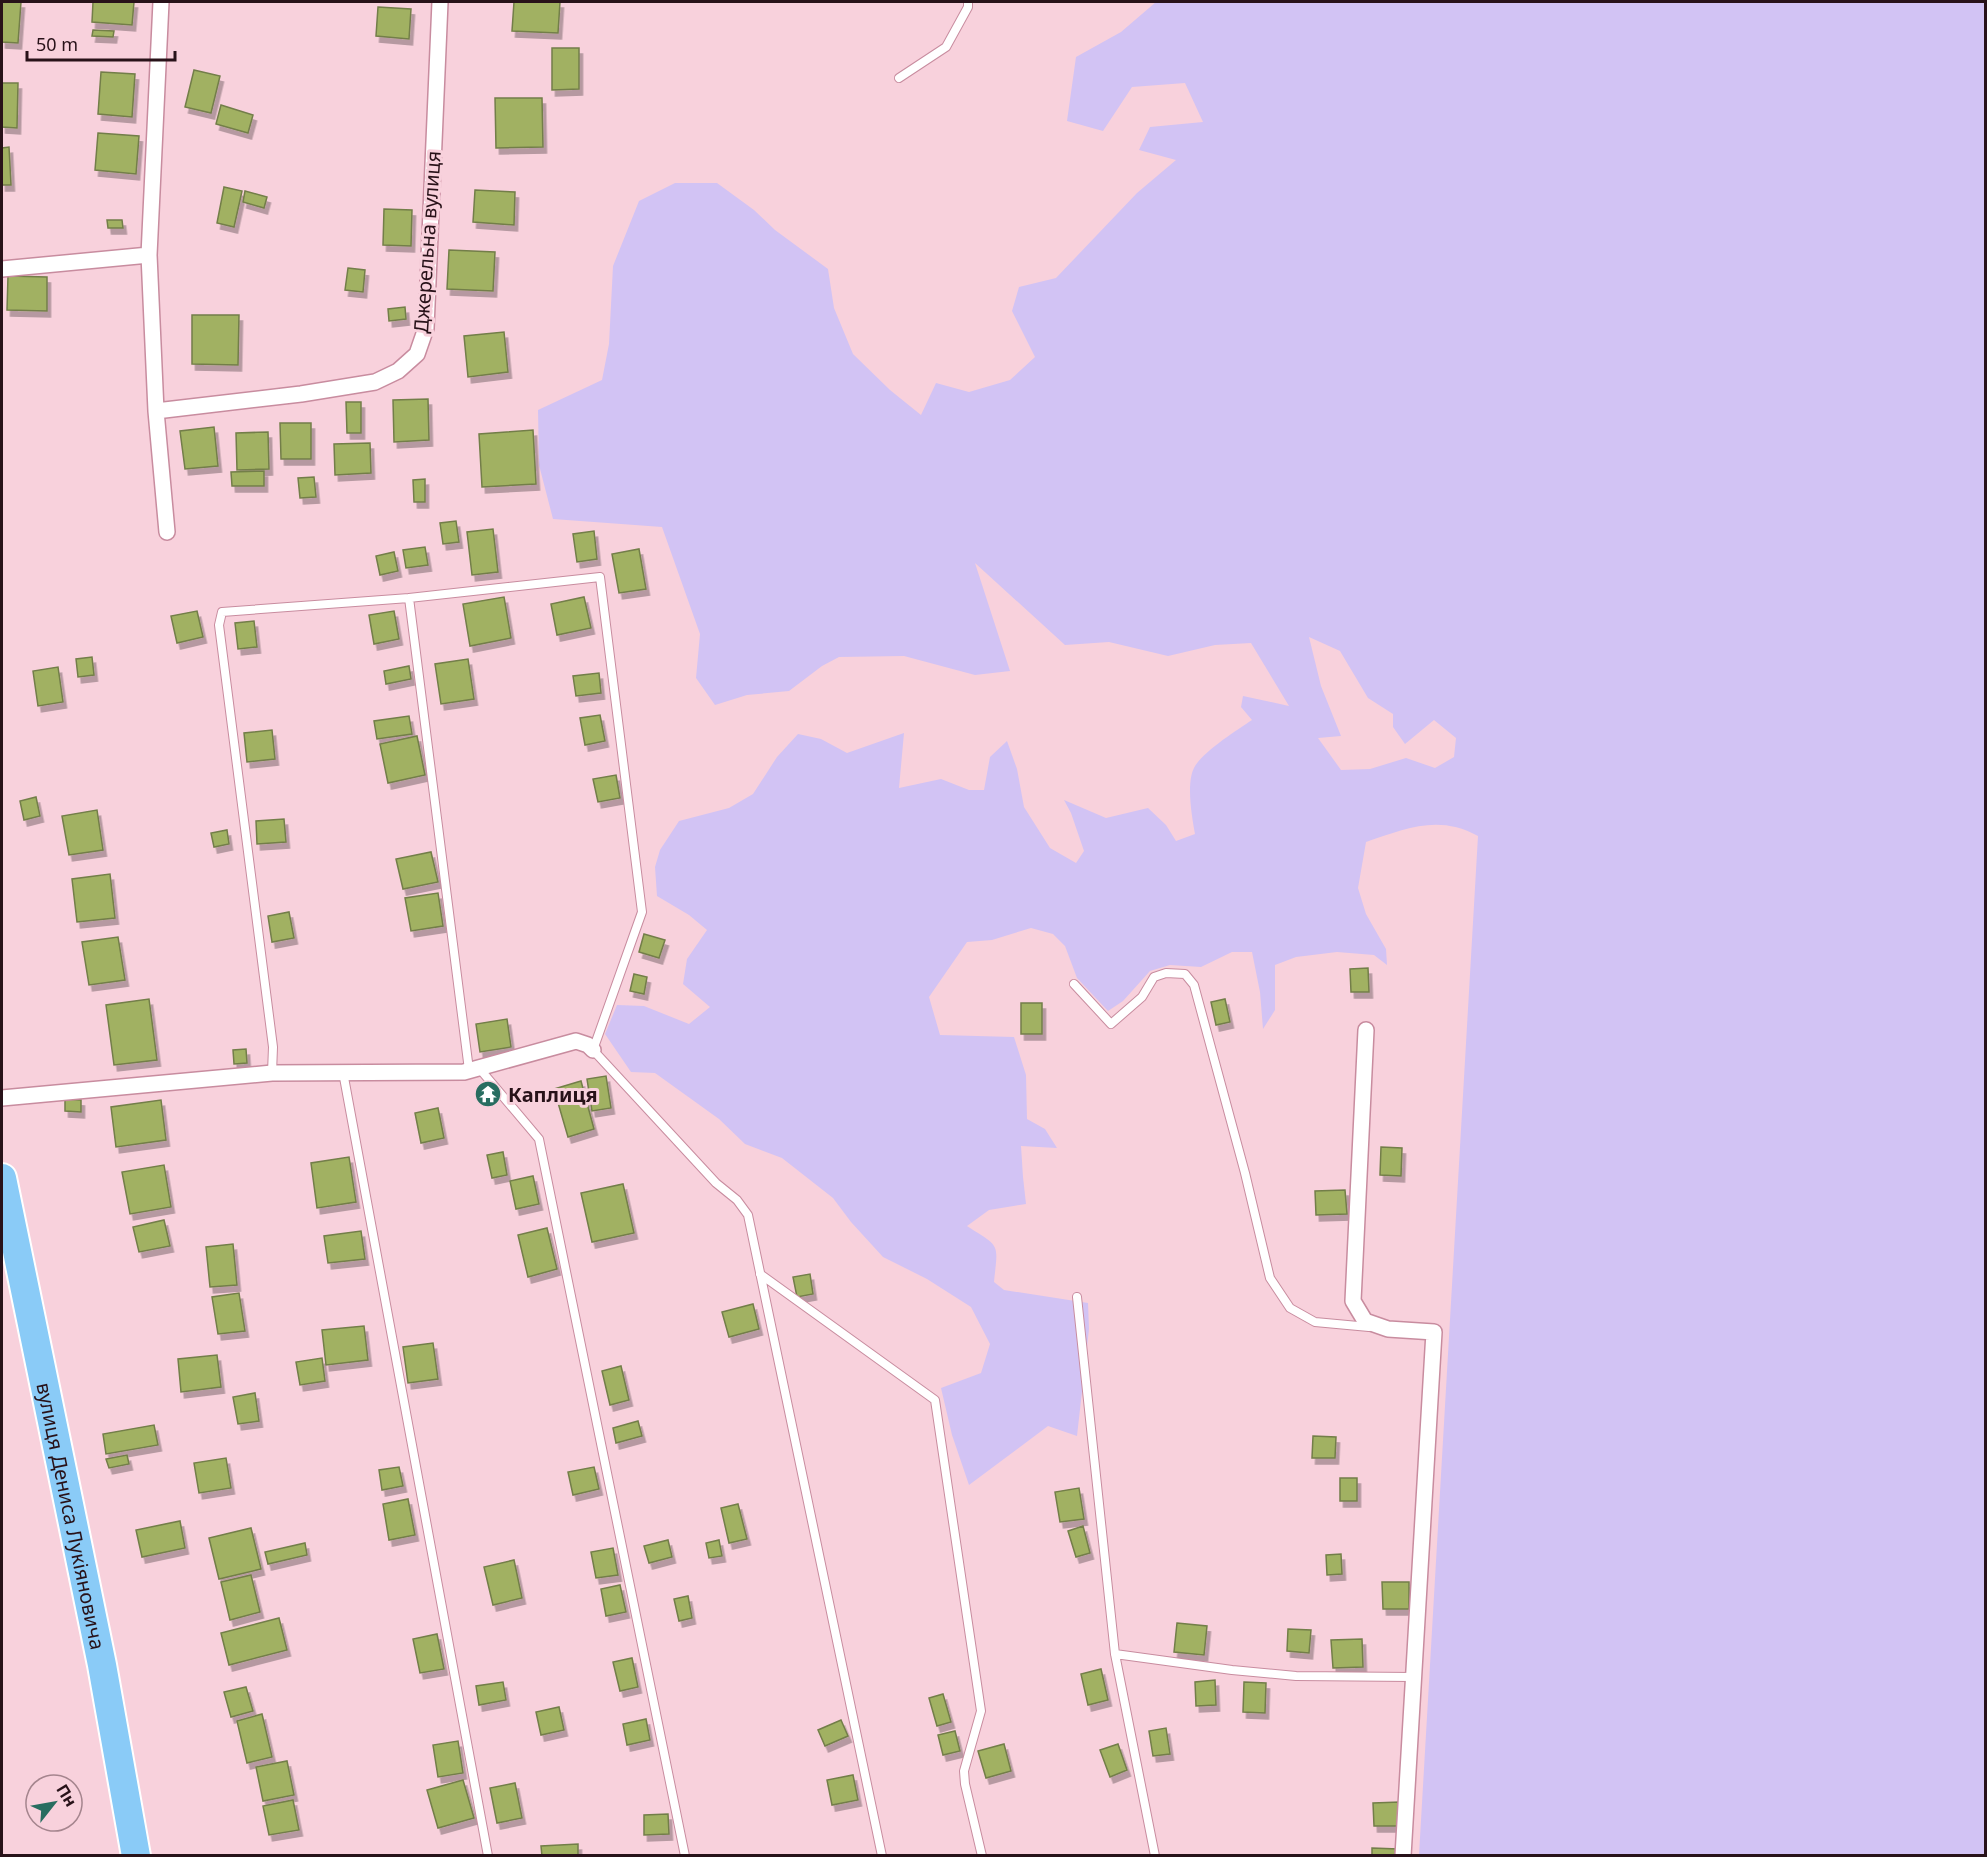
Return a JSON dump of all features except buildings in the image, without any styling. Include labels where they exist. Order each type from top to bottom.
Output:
[{"type":"highway","name":"вулиця Дениса Лукіяновича","points":[[2,1178],[102,1665],[136,1856]]},
{"type":"street","points":[[161,2],[149,255],[156,411],[167,532]]},
{"type":"street","name":"Джерельна вулиця","points":[[156,411],[301,394],[375,382],[398,371],[417,354],[426,328],[440,2]]},
{"type":"street","points":[[2,268],[149,255]]},
{"type":"street","points":[[1366,1030],[1353,1301],[1365,1321],[1389,1329],[1434,1332],[1402,1856]]},
{"type":"street","points":[[2,1098],[272,1073],[474,1069],[576,1041],[588,1045],[593,1050]]},
{"type":"lane","points":[[899,78],[946,47],[968,7],[968,2]]},
{"type":"lane","points":[[272,1073],[273,1047],[219,624],[222,612],[409,598],[600,577],[642,912],[593,1050],[716,1183],[737,1200],[748,1215],[882,1856]]},
{"type":"lane","points":[[409,598],[474,1069],[538,1139],[685,1856]]},
{"type":"lane","points":[[1074,984],[1111,1024],[1142,997],[1154,977],[1166,973],[1185,974],[1194,985],[1245,1173],[1270,1278],[1290,1308],[1315,1322],[1389,1329]]},
{"type":"lane","points":[[343,1072],[488,1856]]},
{"type":"lane","points":[[760,1274],[935,1400],[981,1711],[964,1771],[982,1856]]},
{"type":"lane","points":[[1077,1297],[1115,1654],[1155,1856]]},
{"type":"lane","points":[[1115,1654],[1296,1676],[1413,1677]]},
{"type":"shaded area","points":[[1156,2],[1985,2],[1985,1855],[1419,1855],[1478,836],[1463,829],[1435,825],[1394,832],[1366,842],[1358,888],[1366,914],[1386,949],[1387,965],[1374,955],[1337,952],[1296,957],[1275,965],[1275,1010],[1263,1029],[1260,992],[1252,952],[1232,952],[1201,967],[1170,965],[1150,971],[1123,1001],[1108,1011],[1077,978],[1065,946],[1053,934],[1031,928],[992,940],[967,942],[929,997],[940,1035],[1014,1037],[1026,1075],[1027,1119],[1045,1129],[1057,1148],[1021,1146],[1026,1204],[989,1210],[967,1226],[986,1238],[995,1247],[994,1282],[1004,1290],[1088,1303],[1089,1329],[1077,1436],[1048,1426],[969,1485],[952,1435],[941,1388],[981,1373],[990,1344],[971,1307],[927,1279],[883,1257],[833,1198],[782,1158],[745,1144],[719,1119],[655,1073],[631,1072],[605,1034],[617,1005],[644,1006],[689,1024],[710,1007],[683,984],[687,959],[707,930],[689,915],[657,896],[655,867],[660,850],[679,821],[729,808],[753,794],[777,757],[798,734],[821,739],[847,753],[904,733],[899,788],[941,779],[969,790],[984,790],[990,757],[1007,741],[1017,769],[1024,807],[1050,848],[1076,863],[1084,851],[1064,800],[1106,818],[1148,808],[1166,825],[1176,841],[1195,834],[1190,801],[1190,783],[1194,768],[1220,742],[1252,720],[1241,707],[1243,696],[1289,706],[1251,643],[1215,645],[1168,656],[1109,642],[1065,645],[975,563],[1010,671],[975,675],[904,656],[839,657],[822,666],[789,691],[747,695],[715,705],[696,678],[700,634],[662,527],[553,519],[539,465],[538,410],[602,380],[609,344],[613,266],[639,201],[675,183],[717,183],[828,269],[834,308],[853,354],[890,390],[921,415],[936,383],[969,392],[1010,380],[1035,357],[1012,311],[1019,287],[1056,278],[1137,193],[1176,160],[1139,150],[1150,127],[1203,122],[1185,83],[1132,87],[1103,131],[1067,121],[1076,57],[1121,32]],"holes":[[[1309,637],[1340,651],[1368,698],[1393,714],[1393,727],[1405,744],[1434,720],[1456,738],[1454,757],[1435,768],[1406,758],[1370,769],[1341,770],[1318,738],[1341,736],[1321,686]]]},
{"type":"place","name":"Каплиця","points":[[488,1094]]}]
